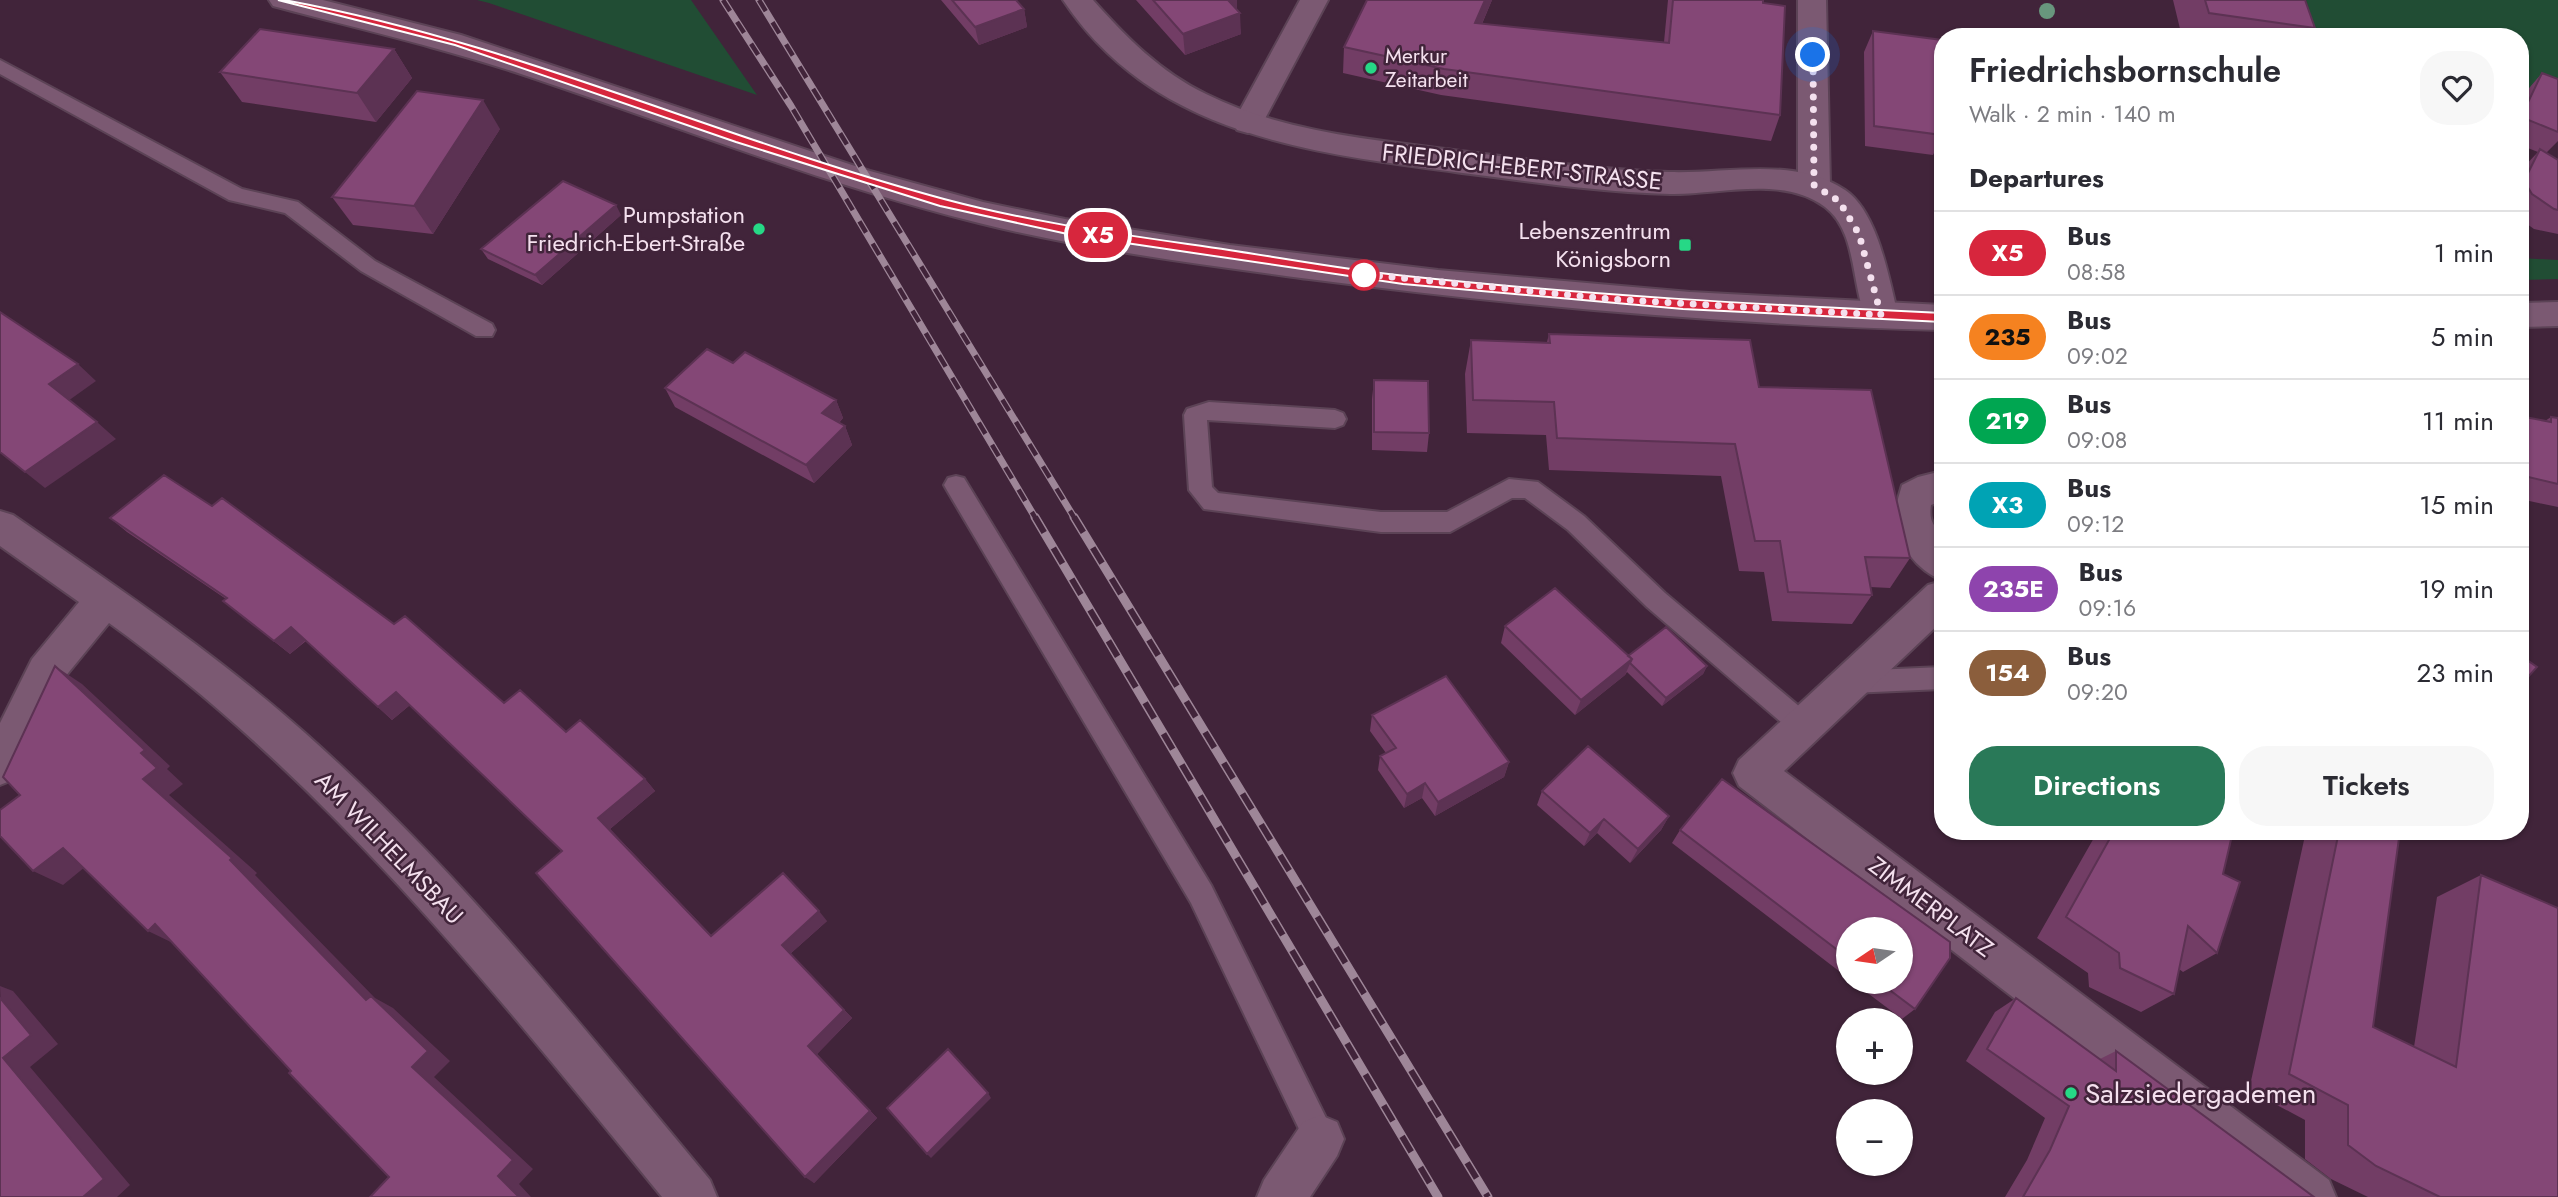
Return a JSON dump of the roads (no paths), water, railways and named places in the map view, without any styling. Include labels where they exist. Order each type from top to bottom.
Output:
[{"type":"street","points":[[283,0],[352,13],[459,42],[740,140],[944,203],[1072,231],[1403,280],[1683,305],[1934,318]]},
{"type":"street","name":"FRIEDRICH-EBERT-STRASSE","points":[[1077,0],[1141,67],[1208,108],[1295,137],[1376,150],[1616,180],[1674,184],[1777,180],[1814,185],[1839,201],[1859,234],[1881,315]]},
{"type":"street","points":[[1248,123],[1314,0]]},
{"type":"street","points":[[1812,0],[1814,185]]},
{"type":"street","points":[[2529,315],[2558,314]]},
{"type":"street","points":[[1934,487],[1915,496],[1910,521],[1919,539],[1934,555]]},
{"type":"street","name":"AM WILHELMSBAU","points":[[0,526],[227,690],[375,826],[524,993],[693,1197]]},
{"type":"street","points":[[0,766],[46,671],[104,600]]},
{"type":"street","name":"ZIMMERPLATZ","points":[[1934,604],[1754,773],[2312,1197]]},
{"type":"street","points":[[1281,1197],[1320,1139]]},
{"type":"lane","points":[[0,66],[236,195],[292,207],[368,266],[484,330]]},
{"type":"lane","points":[[1335,419],[1209,411],[1195,415],[1201,490],[1212,502],[1381,522],[1450,522],[1509,488],[1530,489],[1576,523],[1656,600],[1804,726]]},
{"type":"lane","points":[[956,485],[1200,894],[1320,1139]]},
{"type":"lane","points":[[1851,682],[1934,678]]},
{"type":"railway","points":[[723,0],[791,106],[1036,519]]},
{"type":"railway","points":[[759,0],[1075,519]]},
{"type":"railway","points":[[1035,517],[1438,1197]]},
{"type":"railway","points":[[1074,517],[1488,1197]]},
{"type":"place","name":"Merkur Zeitarbeit","points":[[1371,68]]},
{"type":"place","name":"Pumpstation Friedrich-Ebert-Straße","points":[[759,229]]},
{"type":"place","name":"Lebenszentrum Königsborn","points":[[1685,245]]},
{"type":"place","name":"Salzsiedergademen","points":[[2071,1093]]}]
